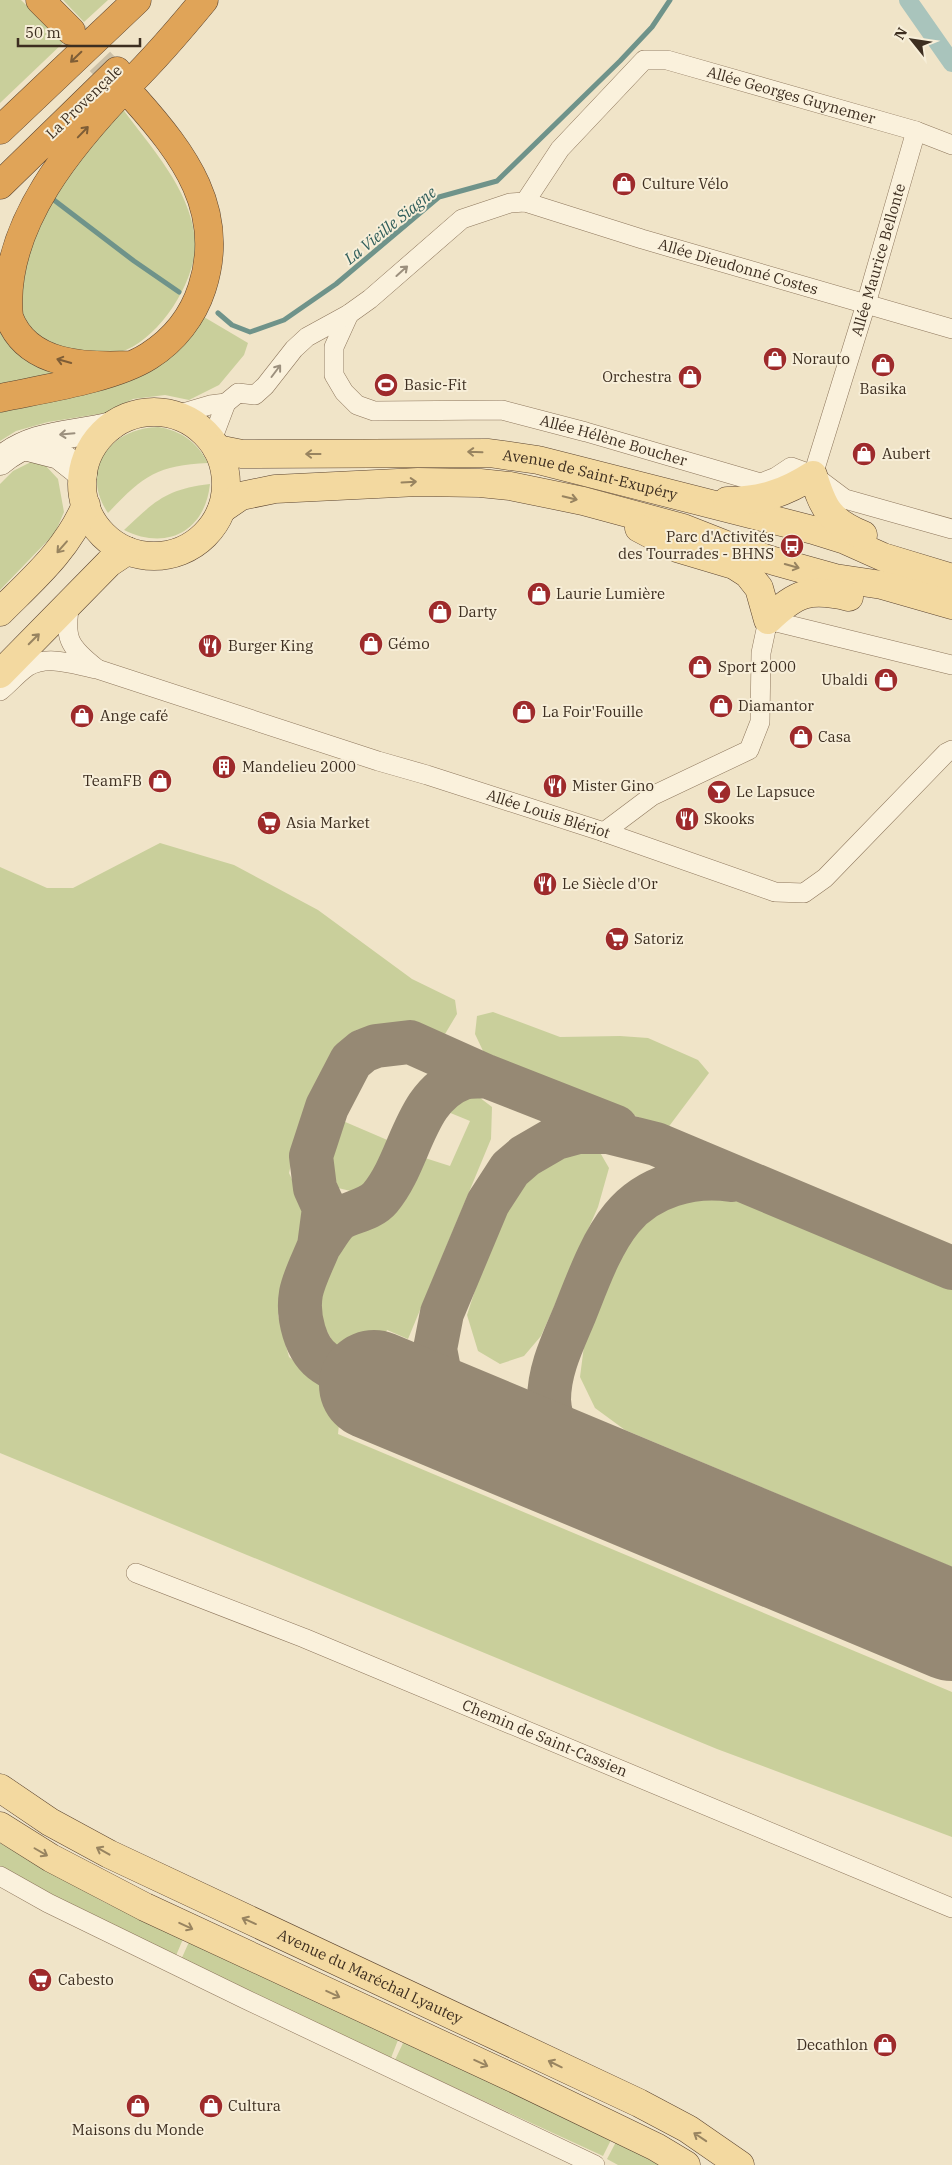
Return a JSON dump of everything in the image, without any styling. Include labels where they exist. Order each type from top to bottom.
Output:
[{"type":"highway","points":[[40,0],[71,32]]},
{"type":"highway","points":[[0,130],[137,0]]},
{"type":"highway","name":"La Provençale","points":[[0,185],[191,0]]},
{"type":"highway","points":[[130,365],[78,365],[39,352],[23,340],[12,325],[3,302],[3,276],[8,244],[26,200],[44,176],[204,0]]},
{"type":"highway","points":[[0,398],[83,380],[130,365],[162,346],[176,333],[190,315],[206,276],[210,237],[207,213],[190,171],[160,126],[135,99]]},
{"type":"main road","points":[[0,461],[10,452],[49,436],[112,426],[132,416],[154,412],[176,415],[196,425],[214,445],[226,473],[222,509],[212,526],[200,539],[186,548],[169,554],[147,556],[127,551],[104,535],[95,525],[82,492],[84,463],[91,449],[112,426]]},
{"type":"main road","name":"Avenue de Saint-Exupéry","points":[[214,445],[242,454],[489,453],[538,460],[813,530],[845,540],[882,557],[952,578]]},
{"type":"main road","points":[[24,446],[59,455],[83,474]]},
{"type":"main road","points":[[693,501],[759,499],[784,492],[813,475],[826,510],[840,524],[877,540],[923,554],[952,570]]},
{"type":"main road","name":"Avenue de Saint-Exupéry","points":[[222,509],[241,496],[252,492],[418,482],[480,483],[510,486],[683,528],[739,550],[824,575],[882,585],[952,605]]},
{"type":"main road","points":[[0,612],[64,546],[77,526],[86,505]]},
{"type":"main road","points":[[604,508],[677,548],[734,565],[754,580],[759,588],[768,620],[792,598],[803,593],[814,592],[830,592],[911,609],[952,610]]},
{"type":"main road","points":[[0,674],[109,564],[127,551]]},
{"type":"main road","name":"Avenue du Maréchal Lyautey","points":[[0,1788],[50,1822],[109,1854],[639,2103],[688,2129],[740,2165]]},
{"type":"main road","name":"Avenue du Maréchal Lyautey","points":[[0,1826],[51,1858],[145,1908],[538,2089],[656,2147],[686,2165]]},
{"type":"street","name":"Allée Georges Guynemer","points":[[525,202],[560,149],[644,60],[667,60],[916,130]]},
{"type":"street","points":[[916,130],[952,144]]},
{"type":"street","name":"Allée Maurice Bellonte","points":[[813,475],[866,304],[916,130]]},
{"type":"street","name":"Allée Dieudonné Costes","points":[[525,202],[952,329]]},
{"type":"street","name":"Allée Hélène Boucher","points":[[232,398],[255,395],[265,386],[294,348],[307,337],[349,314],[462,219],[510,203],[525,202]]},
{"type":"street","name":"Allée Hélène Boucher","points":[[349,314],[334,347],[334,375],[344,392],[357,405],[374,411],[502,410],[586,432],[761,483],[776,477],[791,467],[813,475],[845,499],[952,529]]},
{"type":"street","points":[[176,415],[232,398]]},
{"type":"street","points":[[214,445],[232,398]]},
{"type":"street","points":[[70,602],[66,630],[70,643],[78,654],[97,669]]},
{"type":"street","points":[[604,832],[652,796],[749,750],[760,722],[761,653],[768,620],[952,665]]},
{"type":"street","points":[[0,691],[18,674],[37,663],[51,660],[97,669]]},
{"type":"street","name":"Allée Louis Blériot","points":[[97,669],[378,761],[604,832],[775,892],[804,893],[824,878],[946,753],[952,750]]},
{"type":"street","name":"Chemin de Saint-Cassien","points":[[136,1573],[304,1638],[952,1908]]},
{"type":"street","points":[[0,1876],[18,1887],[253,2003],[595,2165]]},
{"type":"green space","points":[[0,0],[21,0],[64,42],[0,103]]},
{"type":"green space","points":[[63,0],[108,0],[84,22]]},
{"type":"green space","points":[[122,108],[156,153],[177,185],[191,219],[195,238],[195,254],[183,289],[174,306],[149,335],[135,346],[120,352],[105,355],[74,353],[45,341],[34,332],[24,320],[18,305],[19,290],[32,225],[38,206]]},
{"type":"green space","points":[[204,317],[248,343],[244,355],[219,385],[189,400],[165,395],[133,399],[105,413],[48,422],[16,431],[0,441],[0,408],[137,377]]},
{"type":"green space","points":[[0,327],[60,374],[0,391]]},
{"type":"green space","points":[[158,427],[174,431],[194,443],[208,463],[176,467],[152,475],[131,490],[108,513],[100,497],[97,482],[98,467],[104,454],[113,443],[126,435],[141,429]]},
{"type":"green space","points":[[31,462],[45,465],[58,479],[64,512],[55,533],[0,590],[0,484],[13,471]]},
{"type":"green space","points":[[210,484],[207,501],[200,514],[192,525],[181,533],[168,537],[154,538],[140,536],[124,530],[144,511],[162,498],[182,489]]},
{"type":"green space","points":[[160,843],[234,865],[318,910],[412,979],[455,1000],[457,1014],[445,1034],[397,1022],[356,1030],[330,1058],[303,1114],[289,1173],[304,1205],[303,1230],[278,1315],[289,1357],[342,1397],[338,1434],[952,1692],[952,1837],[717,1749],[0,1453],[0,867],[47,888],[73,888]]},
{"type":"green space","points":[[493,1012],[560,1037],[620,1036],[648,1038],[698,1060],[709,1073],[667,1129],[484,1053],[475,1034],[477,1016]]},
{"type":"green space","points":[[475,1094],[492,1107],[491,1139],[408,1339],[387,1330],[373,1362],[334,1344],[321,1320],[320,1293],[342,1240],[385,1218],[405,1199],[425,1158],[450,1166],[470,1121],[448,1112],[457,1102]]},
{"type":"green space","points":[[343,1121],[392,1142],[378,1171],[369,1182],[355,1192],[338,1188],[333,1169],[334,1147]]},
{"type":"green space","points":[[598,1149],[609,1168],[598,1207],[541,1336],[524,1356],[500,1364],[478,1351],[467,1315],[490,1244],[514,1193],[545,1162],[573,1152]]},
{"type":"green space","points":[[697,1198],[736,1199],[952,1289],[952,1567],[625,1430],[595,1408],[580,1377],[585,1338],[607,1281],[632,1236],[663,1209]]},
{"type":"green space","points":[[0,1843],[104,1902],[183,1939],[175,1958],[0,1868]]},
{"type":"green space","points":[[189,1942],[398,2040],[391,2058],[180,1962]]},
{"type":"green space","points":[[404,2041],[612,2138],[603,2156],[395,2060]]},
{"type":"green space","points":[[617,2140],[662,2165],[618,2165],[607,2159]]},
{"type":"waterway","name":"La Vieille Siagne","points":[[218,313],[232,325],[250,332],[284,320],[336,284],[439,197],[497,181],[620,61],[652,27],[670,0]]},
{"type":"waterway","points":[[908,0],[952,63]]},
{"type":"waterway","name":"La Vieille Siagne","points":[[50,197],[134,261],[179,292]]},
{"type":"taxiway","points":[[486,1076],[463,1078],[446,1087],[433,1099],[423,1114],[391,1183],[380,1198],[370,1206],[346,1215],[337,1221],[319,1246],[324,1208],[315,1188],[311,1156],[327,1107],[351,1061],[363,1051],[376,1046],[410,1042],[486,1076],[616,1127]]},
{"type":"taxiway","points":[[496,1436],[457,1407],[441,1380],[435,1349],[442,1313],[488,1203],[510,1169],[525,1156],[556,1138],[578,1132],[608,1132],[656,1144],[952,1268]]},
{"type":"taxiway","points":[[582,1472],[566,1447],[553,1420],[549,1400],[551,1377],[590,1276],[607,1239],[622,1218],[633,1207],[658,1190],[687,1181],[702,1179],[732,1180]]},
{"type":"taxiway","points":[[319,1246],[306,1275],[301,1293],[300,1312],[304,1332],[312,1350],[325,1363],[343,1373],[374,1385]]},
{"type":"runway","points":[[374,1385],[952,1626]]},
{"type":"tunnel","points":[[71,31],[129,92]]},
{"type":"place","name":"Culture Vélo","points":[[624,184]]},
{"type":"place","name":"Norauto","points":[[775,359]]},
{"type":"place","name":"Basika","points":[[883,365]]},
{"type":"place","name":"Orchestra","points":[[690,377]]},
{"type":"place","name":"Basic-Fit","points":[[386,385]]},
{"type":"place","name":"Aubert","points":[[864,454]]},
{"type":"place","name":"Parc d'Activités des Tourrades - BHNS","points":[[792,546]]},
{"type":"place","name":"Laurie Lumière","points":[[539,594]]},
{"type":"place","name":"Darty","points":[[440,612]]},
{"type":"place","name":"Gémo","points":[[371,644]]},
{"type":"place","name":"Burger King","points":[[210,646]]},
{"type":"place","name":"Sport 2000","points":[[700,667]]},
{"type":"place","name":"Ubaldi","points":[[886,680]]},
{"type":"place","name":"Diamantor","points":[[721,706]]},
{"type":"place","name":"La Foir'Fouille","points":[[524,712]]},
{"type":"place","name":"Ange café","points":[[82,716]]},
{"type":"place","name":"Casa","points":[[801,737]]},
{"type":"place","name":"Mandelieu 2000","points":[[224,767]]},
{"type":"place","name":"TeamFB","points":[[160,781]]},
{"type":"place","name":"Mister Gino","points":[[555,786]]},
{"type":"place","name":"Le Lapsuce","points":[[719,792]]},
{"type":"place","name":"Skooks","points":[[687,819]]},
{"type":"place","name":"Asia Market","points":[[269,823]]},
{"type":"place","name":"Le Siècle d'Or","points":[[545,884]]},
{"type":"place","name":"Satoriz","points":[[617,939]]},
{"type":"place","name":"Cabesto","points":[[40,1980]]},
{"type":"place","name":"Decathlon","points":[[885,2045]]},
{"type":"place","name":"Maisons du Monde","points":[[138,2106]]},
{"type":"place","name":"Cultura","points":[[211,2106]]}]
